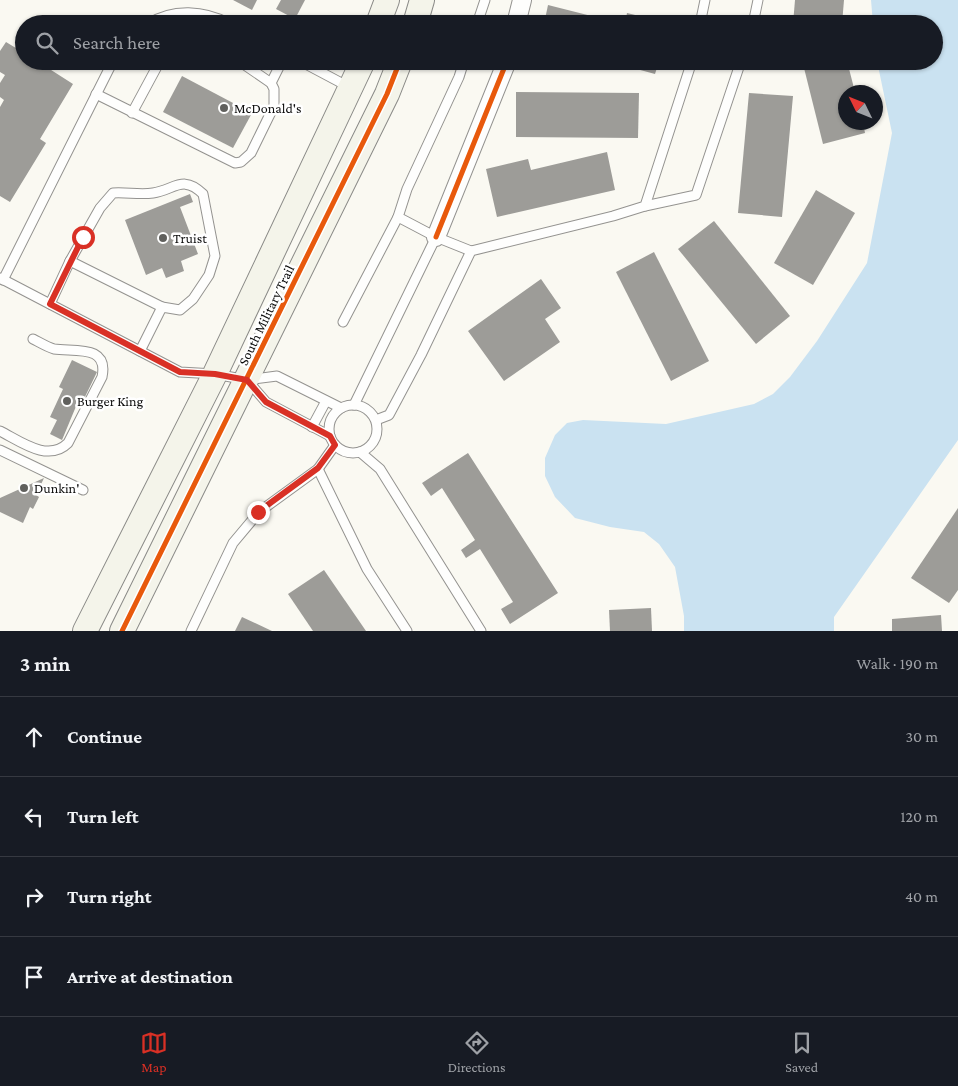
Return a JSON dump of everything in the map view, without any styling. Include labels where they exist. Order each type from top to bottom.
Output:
[{"type":"street","points":[[381,15],[387,0]]},
{"type":"street","points":[[417,15],[422,0]]},
{"type":"street","points":[[518,15],[522,0]]},
{"type":"street","name":"South Military Trail","points":[[85,631],[215,374],[358,70]]},
{"type":"street","name":"South Military Trail","points":[[122,631],[247,380],[396,70]]},
{"type":"street","points":[[436,236],[503,70]]},
{"type":"lane","points":[[480,15],[485,0]]},
{"type":"lane","points":[[702,15],[705,0]]},
{"type":"lane","points":[[756,15],[758,0]]},
{"type":"lane","points":[[170,15],[188,12],[209,15]]},
{"type":"lane","points":[[108,70],[2,279],[180,372],[215,374],[247,380],[278,376],[342,408]]},
{"type":"lane","points":[[132,112],[155,70]]},
{"type":"lane","points":[[96,94],[235,163],[241,162],[251,154],[274,106],[274,89],[271,82],[253,70]]},
{"type":"lane","points":[[271,82],[277,70]]},
{"type":"lane","points":[[317,70],[351,88]]},
{"type":"lane","points":[[343,322],[398,217],[407,190],[461,70]]},
{"type":"lane","points":[[645,206],[689,70]]},
{"type":"lane","points":[[398,217],[472,251],[613,216],[645,206],[696,196],[738,70]]},
{"type":"lane","points":[[50,304],[70,261],[100,208],[113,194],[154,193],[185,183],[196,187],[203,194],[215,256],[208,275],[188,305],[180,310],[162,307],[70,261]]},
{"type":"lane","points":[[354,405],[436,236]]},
{"type":"lane","points":[[376,420],[389,415],[421,356],[472,251]]},
{"type":"lane","points":[[140,351],[162,307]]},
{"type":"lane","points":[[0,431],[39,450],[51,452],[62,449],[68,443],[102,377],[104,368],[99,358],[88,351],[52,348],[32,339]]},
{"type":"lane","points":[[191,631],[233,543],[258,512],[318,468],[333,440],[329,428],[335,413],[342,408],[354,405],[367,409],[376,420],[376,435],[373,443],[360,452],[347,452],[333,440],[312,427],[266,402],[247,380]]},
{"type":"lane","points":[[312,427],[326,401]]},
{"type":"lane","points":[[0,450],[83,490]]},
{"type":"lane","points":[[360,452],[380,469],[481,631]]},
{"type":"lane","points":[[318,468],[367,569],[407,631]]},
{"type":"water","points":[[871,0],[958,0],[958,440],[834,617],[834,631],[684,631],[684,616],[675,567],[659,544],[644,532],[610,527],[575,518],[555,497],[545,476],[545,458],[555,435],[567,423],[583,420],[666,424],[754,404],[773,394],[790,377],[817,341],[867,263],[892,133],[879,70],[943,70],[943,15],[872,15]]},
{"type":"building","points":[[233,0],[257,0],[252,10]]},
{"type":"building","points":[[281,0],[305,0],[297,15],[287,15],[276,9]]},
{"type":"building","points":[[795,0],[844,0],[843,15],[794,15]]},
{"type":"building","points":[[548,5],[587,15],[546,15]]},
{"type":"building","points":[[6,42],[15,48],[15,70],[51,70],[73,84],[40,139],[46,143],[10,202],[0,196],[0,107],[4,100],[0,97],[0,83],[5,75],[0,72],[0,51]]},
{"type":"building","points":[[640,70],[656,70],[655,74]]},
{"type":"building","points":[[804,70],[849,70],[853,85],[838,85],[838,130],[864,130],[865,133],[823,144]]},
{"type":"building","points":[[182,76],[252,113],[233,148],[163,112]]},
{"type":"building","points":[[516,92],[639,93],[638,138],[516,137]]},
{"type":"building","points":[[749,93],[793,96],[782,217],[738,213]]},
{"type":"building","points":[[607,152],[615,190],[497,217],[486,169],[528,159],[531,170]]},
{"type":"building","points":[[816,190],[855,213],[813,285],[774,263]]},
{"type":"building","points":[[190,194],[193,202],[180,207],[198,254],[181,261],[184,271],[166,278],[162,268],[146,275],[125,220]]},
{"type":"building","points":[[714,221],[790,316],[756,344],[678,249]]},
{"type":"building","points":[[654,252],[709,361],[671,381],[616,272]]},
{"type":"building","points":[[541,279],[561,308],[545,319],[560,342],[504,381],[468,331]]},
{"type":"building","points":[[72,360],[97,372],[81,405],[77,404],[62,440],[50,434],[57,420],[50,417],[63,389],[59,387]]},
{"type":"building","points":[[468,453],[558,593],[510,624],[501,609],[513,602],[480,549],[466,558],[461,550],[475,540],[442,488],[431,496],[422,483]]},
{"type":"building","points":[[44,478],[36,495],[39,497],[33,509],[30,507],[23,523],[0,512],[0,498]]},
{"type":"building","points":[[958,508],[958,590],[949,603],[911,578]]},
{"type":"building","points":[[324,570],[366,631],[313,631],[288,594]]},
{"type":"building","points":[[651,608],[652,631],[610,631],[609,610]]},
{"type":"building","points":[[941,615],[942,631],[892,631],[892,619]]},
{"type":"building","points":[[242,617],[272,631],[235,631]]},
{"type":"cycle path","points":[[122,631],[387,94],[396,70]]},
{"type":"cycle path","points":[[436,237],[503,70]]},
{"type":"place","name":"McDonald's","points":[[224,108]]},
{"type":"place","name":"Truist","points":[[163,238]]},
{"type":"place","name":"Burger King","points":[[67,401]]},
{"type":"place","name":"Dunkin'","points":[[24,488]]},
{"type":"route","points":[[83,237],[50,304],[180,372],[215,374],[247,380],[266,402],[330,436],[332,439],[335,445],[318,468],[258,512]]}]
